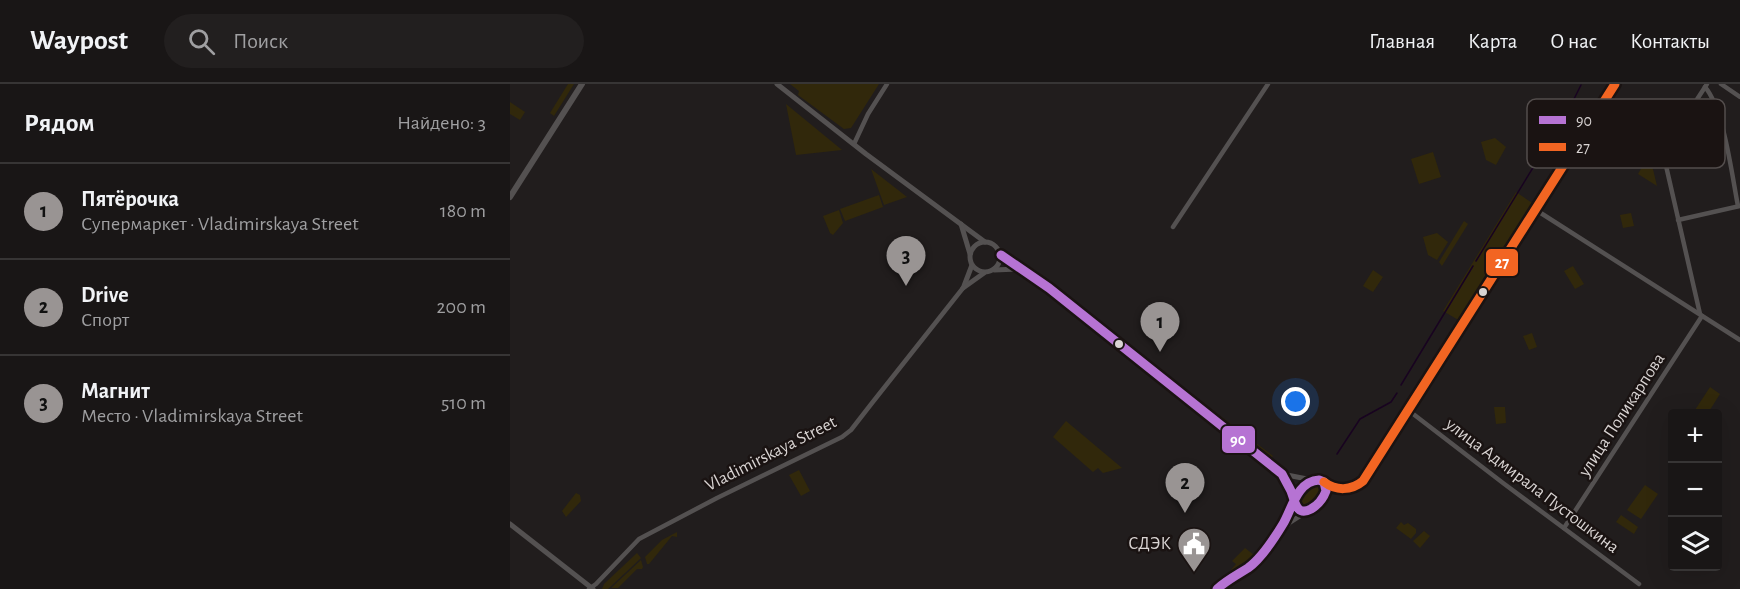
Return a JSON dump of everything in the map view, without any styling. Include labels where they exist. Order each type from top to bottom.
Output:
[{"type":"main road","points":[[510,197],[582,84]]},
{"type":"street","points":[[777,84],[961,224],[986,242],[996,245],[1001,255],[1049,288],[1281,474],[1297,508],[1307,511]]},
{"type":"street","points":[[854,144],[868,114],[887,84]]},
{"type":"street","points":[[1173,227],[1268,84]]},
{"type":"street","points":[[1607,99],[1615,84]]},
{"type":"street","points":[[1721,84],[1740,97]]},
{"type":"street","points":[[1697,99],[1706,86]]},
{"type":"street","points":[[1678,220],[1739,206],[1725,142]]},
{"type":"street","points":[[1219,589],[1257,562],[1289,523],[1313,508],[1324,496],[1335,488],[1356,486],[1363,481],[1563,168]]},
{"type":"street","points":[[1666,168],[1701,315]]},
{"type":"street","points":[[1536,210],[1740,340]]},
{"type":"street","points":[[961,224],[972,265],[985,273],[1022,269]]},
{"type":"street","points":[[970,255],[978,243],[986,242]]},
{"type":"street","points":[[993,271],[1000,262],[1001,255]]},
{"type":"street","name":"Vladimirskaya Street","points":[[591,588],[639,539],[842,437],[851,430],[963,288],[972,265]]},
{"type":"street","name":"Vladimirskaya Street","points":[[963,288],[985,273]]},
{"type":"street","name":"улица Поликарпова","points":[[1564,528],[1701,315]]},
{"type":"street","name":"улица Адмирала Пустошкина","points":[[1408,411],[1639,584]]},
{"type":"street","points":[[1281,474],[1324,482],[1335,488]]},
{"type":"street","points":[[1219,589],[1260,556],[1282,527],[1303,488],[1313,480]]},
{"type":"street","points":[[1324,482],[1326,486],[1324,496]]},
{"type":"street","points":[[510,524],[591,588]]},
{"type":"shaded area","points":[[568,84],[574,84],[554,116],[550,113]]},
{"type":"shaded area","points":[[790,84],[879,84],[851,128],[844,129],[798,95],[799,91]]},
{"type":"shaded area","points":[[510,102],[525,112],[520,120],[510,114]]},
{"type":"shaded area","points":[[786,104],[842,150],[796,155]]},
{"type":"shaded area","points":[[1495,138],[1506,147],[1496,165],[1486,160],[1481,142]]},
{"type":"shaded area","points":[[1433,152],[1441,177],[1419,184],[1411,159]]},
{"type":"shaded area","points":[[1641,168],[1653,168],[1657,186],[1638,174]]},
{"type":"shaded area","points":[[871,169],[907,197],[884,205]]},
{"type":"shaded area","points":[[1516,192],[1535,205],[1460,321],[1443,311]]},
{"type":"shaded area","points":[[879,195],[883,207],[845,221],[840,209]]},
{"type":"shaded area","points":[[839,210],[843,223],[833,235],[823,216]]},
{"type":"shaded area","points":[[1631,213],[1634,226],[1623,228],[1620,215]]},
{"type":"shaded area","points":[[1464,221],[1468,224],[1442,266],[1439,262]]},
{"type":"shaded area","points":[[1437,233],[1448,242],[1437,260],[1428,255],[1423,237]]},
{"type":"shaded area","points":[[1573,266],[1584,284],[1575,289],[1564,271]]},
{"type":"shaded area","points":[[1373,270],[1383,277],[1373,292],[1363,286]]},
{"type":"shaded area","points":[[1532,333],[1537,347],[1529,350],[1523,336]]},
{"type":"shaded area","points":[[1710,387],[1720,394],[1711,409],[1696,409]]},
{"type":"shaded area","points":[[1201,401],[1273,456],[1270,460],[1200,406]]},
{"type":"shaded area","points":[[1494,407],[1505,407],[1506,423],[1496,424]]},
{"type":"shaded area","points":[[1066,421],[1122,468],[1103,473],[1098,468],[1093,472],[1053,437]]},
{"type":"shaded area","points":[[799,470],[810,491],[801,496],[789,475]]},
{"type":"shaded area","points":[[1318,482],[1322,484],[1323,492],[1305,510],[1299,507],[1299,501],[1311,485]]},
{"type":"shaded area","points":[[1645,485],[1658,494],[1641,519],[1627,510]]},
{"type":"shaded area","points":[[576,493],[580,495],[581,501],[566,517],[562,511]]},
{"type":"shaded area","points":[[1621,515],[1638,527],[1634,534],[1616,522]]},
{"type":"shaded area","points":[[1401,522],[1404,525],[1408,523],[1416,529],[1411,539],[1396,528]]},
{"type":"shaded area","points":[[1424,531],[1430,536],[1420,548],[1413,541]]},
{"type":"shaded area","points":[[677,532],[677,537],[672,536],[647,564],[645,557],[662,540]]},
{"type":"shaded area","points":[[1245,548],[1254,555],[1253,561],[1215,589],[1236,564],[1232,561]]},
{"type":"shaded area","points":[[637,553],[641,558],[608,589],[602,589],[604,584]]},
{"type":"shaded area","points":[[641,560],[642,569],[637,569],[618,588],[611,588]]},
{"type":"waterway","points":[[1574,99],[1581,85]]},
{"type":"waterway","points":[[1476,261],[1533,168]]},
{"type":"waterway","points":[[1401,385],[1473,266]]},
{"type":"waterway","points":[[1337,454],[1360,419],[1391,402],[1397,393]]},
{"type":"transit line","name":"27","points":[[1605,99],[1615,84]]},
{"type":"transit line","name":"27","points":[[1324,482],[1344,489],[1354,487],[1363,481],[1562,168]]},
{"type":"transit line","name":"90","points":[[1001,255],[1049,288],[1282,474],[1291,491],[1294,499],[1295,503],[1299,509],[1306,511],[1320,502],[1326,491],[1324,482],[1319,480],[1305,485],[1300,490],[1296,497],[1293,504],[1283,524],[1263,554],[1248,568],[1217,589]]},
{"type":"place","name":"Магнит","points":[[906,286]]},
{"type":"place","name":"Пятёрочка","points":[[1160,352]]},
{"type":"place","name":"Drive","points":[[1185,513]]},
{"type":"place","name":"СДЭК","points":[[1194,573]]}]
